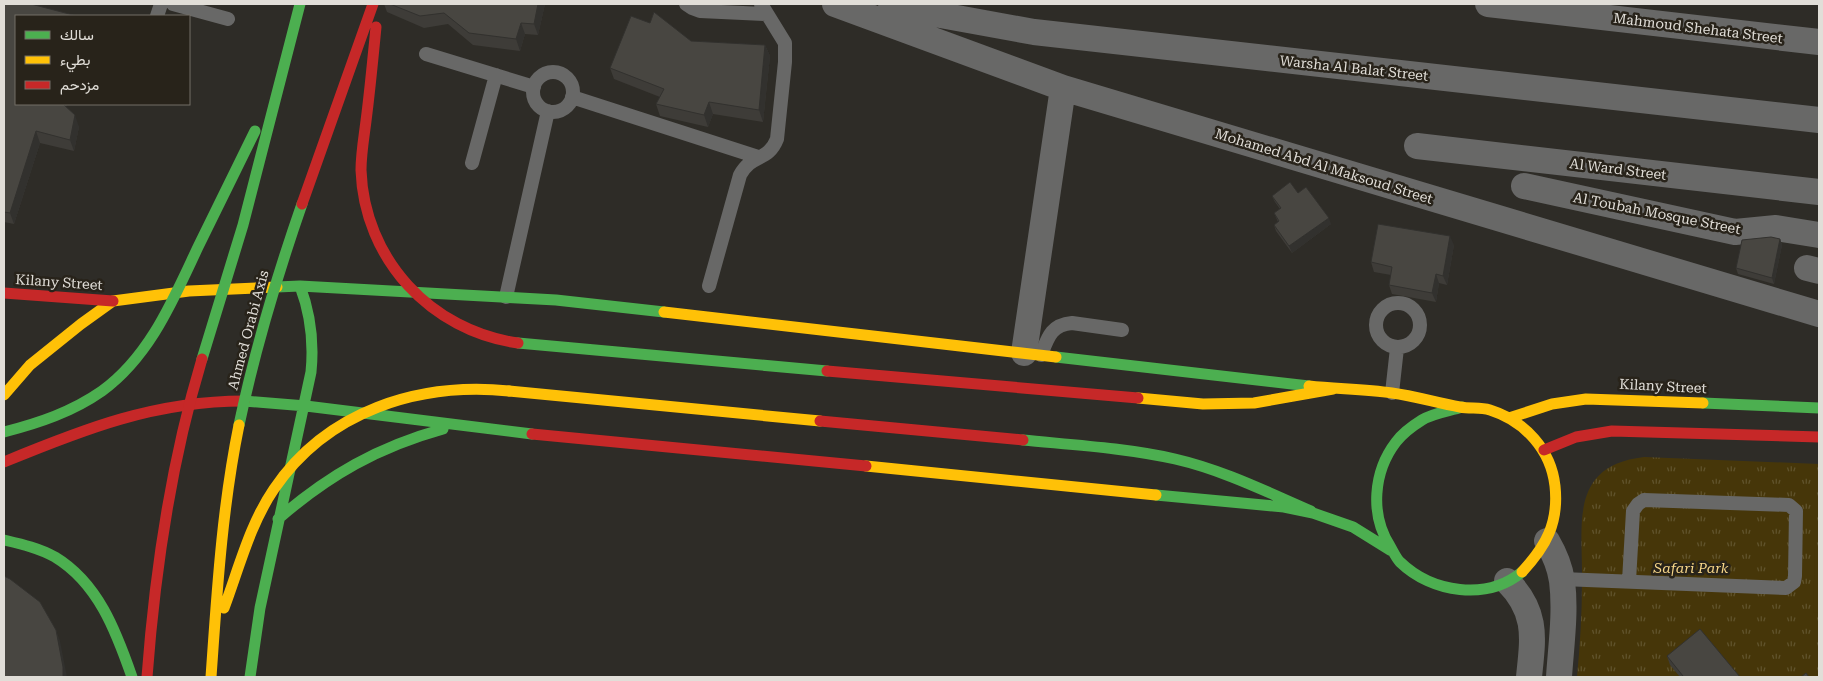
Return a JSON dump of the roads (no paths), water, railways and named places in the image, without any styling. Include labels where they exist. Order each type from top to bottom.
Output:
[{"type":"main road","points":[[147,677],[157,579],[178,454],[194,387],[234,256],[300,4]]},
{"type":"main road","name":"Ahmed Orabi Axis","points":[[212,677],[218,572],[225,510],[234,448],[247,387],[281,265],[373,4]]},
{"type":"main road","points":[[214,635],[252,532],[275,488],[310,448],[331,432],[378,406],[403,397],[456,389],[482,389],[1133,450],[1176,459],[1224,473],[1311,511],[1355,527],[1373,537],[1390,550],[1409,570],[1433,585],[1452,590],[1471,591],[1490,588],[1508,581],[1524,571],[1537,557],[1547,541],[1554,524],[1558,504],[1557,486],[1552,467],[1544,450],[1522,426],[1494,412],[1392,392],[1333,389],[1254,402],[1203,404],[544,346],[496,339],[474,332],[434,310],[400,278],[376,238],[368,217],[363,186],[362,148],[379,4]]},
{"type":"main road","points":[[4,432],[46,420],[88,401],[125,372],[141,354],[166,314],[283,74]]},
{"type":"main road","points":[[250,677],[260,608],[311,372],[313,337],[309,311],[300,286]]},
{"type":"main road","name":"Kilany Street","points":[[4,293],[113,301],[189,291],[300,286],[556,300],[1333,389]]},
{"type":"main road","points":[[4,395],[12,379],[113,301]]},
{"type":"main road","name":"Kilany Street","points":[[1509,418],[1552,403],[1598,398],[1819,408]]},
{"type":"main road","points":[[4,462],[111,420],[167,407],[208,402],[274,402],[455,426],[1311,511]]},
{"type":"main road","points":[[1390,550],[1381,533],[1376,515],[1377,479],[1382,463],[1391,447],[1415,423],[1446,409],[1462,407]]},
{"type":"main road","points":[[278,519],[322,482],[347,466],[399,441],[455,426]]},
{"type":"main road","points":[[1544,450],[1576,437],[1612,431],[1819,437]]},
{"type":"main road","points":[[4,540],[45,552],[64,563],[80,576],[106,609],[132,677]]},
{"type":"street","name":"Mohamed Abd Al Maksoud Street","points":[[835,4],[1063,88],[1819,314]]},
{"type":"street","name":"Warsha Al Balat Street","points":[[891,4],[913,10],[1034,32],[1819,120]]},
{"type":"street","name":"Mahmoud Shehata Street","points":[[1488,4],[1819,42]]},
{"type":"street","points":[[1033,354],[1063,88]]},
{"type":"street","name":"Al Ward Street","points":[[1417,146],[1819,192]]},
{"type":"street","name":"Al Toubah Mosque Street","points":[[1524,186],[1735,232],[1770,228],[1819,235]]},
{"type":"street","points":[[1547,541],[1554,553],[1562,579],[1559,677]]},
{"type":"street","points":[[1508,581],[1520,596],[1529,614],[1532,639],[1529,677]]},
{"type":"lane","points":[[173,4],[228,19]]},
{"type":"lane","points":[[686,4],[700,11],[764,9],[785,43],[785,62],[777,139],[774,148],[767,154],[750,161],[740,175],[709,286]]},
{"type":"lane","points":[[426,54],[534,87]]},
{"type":"lane","points":[[550,72],[558,73],[565,76],[570,82],[572,97],[569,104],[563,109],[556,112],[548,111],[541,108],[536,102],[533,95],[534,87],[537,80],[543,75],[550,72]]},
{"type":"lane","points":[[472,162],[496,75]]},
{"type":"lane","points":[[572,97],[758,157]]},
{"type":"lane","points":[[506,297],[548,111]]},
{"type":"lane","points":[[1033,354],[1050,334],[1064,324],[1072,323],[1122,330]]},
{"type":"lane","points":[[1392,392],[1397,348]]},
{"type":"lane","points":[[1562,579],[1786,588],[1794,582],[1795,576],[1796,511],[1789,505],[1644,500],[1633,511],[1629,581]]},
{"type":"park label","name":"Safari Park","points":[[1691,568]]}]
